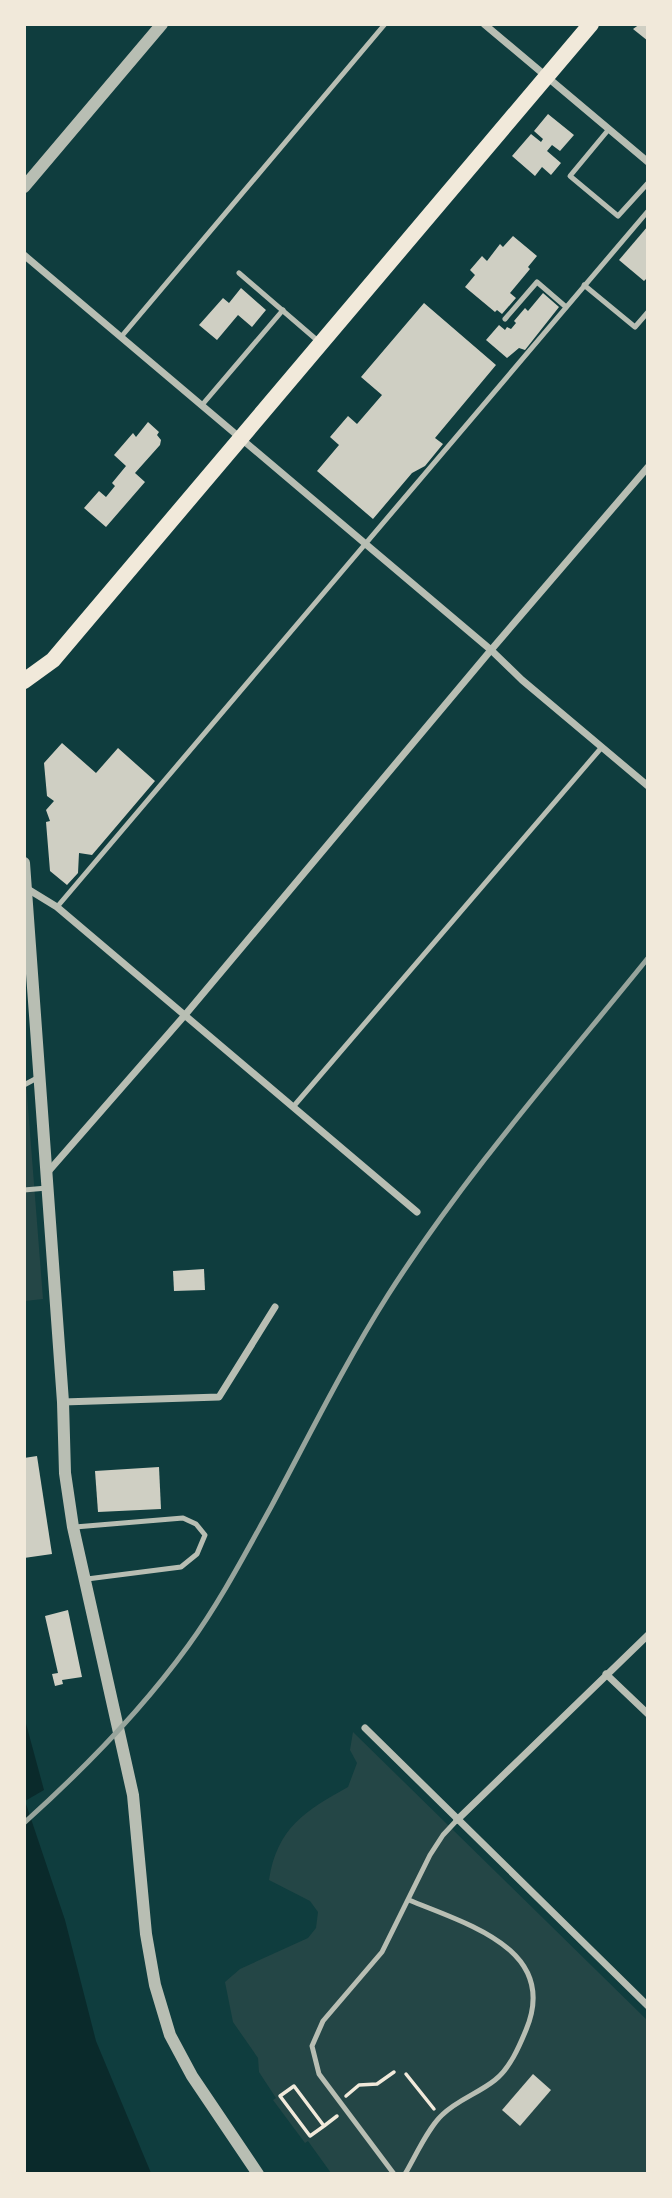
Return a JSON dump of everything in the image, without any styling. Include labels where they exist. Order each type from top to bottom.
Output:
[{"type":"main road","points":[[24,681],[53,660],[591,24]]},
{"type":"street","points":[[24,187],[162,24]]},
{"type":"street","points":[[484,24],[648,162]]},
{"type":"street","points":[[24,254],[648,786]]},
{"type":"street","points":[[46,1174],[185,1015],[648,467]]},
{"type":"street","points":[[24,863],[63,1402],[65,1473],[73,1527],[133,1795],[146,1934],[155,1985],[170,2035],[192,2076],[258,2174]]},
{"type":"street","points":[[26,888],[57,906],[417,1212]]},
{"type":"street","points":[[63,1402],[219,1397],[275,1307]]},
{"type":"street","points":[[457,1820],[648,1634]]},
{"type":"street","points":[[606,1674],[648,1714]]},
{"type":"street","points":[[365,1728],[648,2006]]},
{"type":"lane","points":[[121,337],[385,24]]},
{"type":"lane","points":[[609,129],[570,176],[618,216],[648,183]]},
{"type":"lane","points":[[57,906],[648,211]]},
{"type":"lane","points":[[239,273],[321,344]]},
{"type":"lane","points":[[505,319],[537,282],[566,307]]},
{"type":"lane","points":[[584,285],[635,327],[648,312]]},
{"type":"lane","points":[[202,405],[283,310]]},
{"type":"lane","points":[[641,320],[648,326]]},
{"type":"lane","points":[[293,1107],[602,747]]},
{"type":"lane","points":[[24,1085],[39,1076]]},
{"type":"lane","points":[[24,1190],[47,1188]]},
{"type":"lane","points":[[73,1527],[183,1518],[196,1524],[205,1535],[197,1554],[181,1567],[83,1580]]},
{"type":"lane","points":[[394,2174],[319,2074],[312,2046],[323,2021],[382,1952],[430,1855],[457,1820]]},
{"type":"lane","points":[[405,2174],[440,2116],[497,2079],[516,2053],[532,2015],[534,1987],[522,1962],[505,1944],[409,1900]]},
{"type":"path","points":[[339,2102],[359,2085],[377,2084],[394,2072]]},
{"type":"path","points":[[406,2074],[440,2116]]},
{"type":"path","points":[[324,2126],[294,2086],[280,2096],[310,2136],[324,2126],[346,2110]]},
{"type":"shaded area","points":[[24,1056],[43,1299],[25,1301],[24,1301]]},
{"type":"shaded area","points":[[25,1720],[44,1790],[24,1801]]},
{"type":"shaded area","points":[[353,1732],[647,2020],[647,2173],[331,2173],[273,2100],[276,2098],[259,2072],[258,2058],[233,2022],[225,1982],[240,1969],[308,1938],[316,1928],[318,1912],[310,1901],[269,1880],[279,1847],[295,1823],[319,1804],[348,1787],[357,1763],[350,1750]]},
{"type":"shaded area","points":[[25,1801],[65,1920],[96,2041],[151,2173],[25,2173]]},
{"type":"building","points":[[640,24],[648,24],[648,41],[633,29]]},
{"type":"building","points":[[548,114],[574,135],[560,151],[552,145],[547,151],[561,163],[551,175],[542,167],[535,176],[512,156],[531,134],[541,142],[543,139],[534,131]]},
{"type":"building","points":[[648,226],[648,277],[644,281],[619,260]]},
{"type":"building","points":[[513,236],[537,256],[510,293],[516,298],[502,314],[497,310],[495,312],[465,287],[475,275],[470,270],[482,256],[487,261],[500,244],[503,247]]},
{"type":"building","points":[[241,288],[266,310],[252,327],[238,315],[217,340],[199,325],[223,298],[229,303]]},
{"type":"building","points":[[543,293],[559,307],[525,350],[519,348],[507,358],[486,340],[499,325],[505,330],[507,327],[511,329],[525,308],[528,311]]},
{"type":"building","points":[[424,303],[496,365],[435,438],[443,444],[425,466],[412,473],[373,519],[317,471],[339,445],[330,437],[348,416],[357,424],[382,395],[361,377]]},
{"type":"building","points":[[148,422],[159,432],[157,435],[161,440],[160,445],[135,473],[145,482],[106,527],[84,508],[99,491],[106,497],[115,486],[112,483],[126,466],[114,455],[133,433],[136,437]]},
{"type":"building","points":[[62,743],[96,773],[118,748],[155,781],[92,855],[79,853],[78,873],[67,885],[50,871],[46,822],[50,821],[46,810],[54,801],[47,796],[44,763]]},
{"type":"building","points":[[204,1269],[205,1290],[174,1291],[173,1271]]},
{"type":"building","points":[[37,1456],[52,1554],[24,1558],[24,1458]]},
{"type":"building","points":[[159,1467],[161,1509],[98,1512],[95,1471]]},
{"type":"building","points":[[68,1610],[82,1677],[62,1680],[63,1684],[55,1686],[52,1674],[58,1673],[45,1616]]},
{"type":"building","points":[[533,2074],[551,2090],[520,2126],[502,2110]]},
{"type":"railway","points":[[24,1823],[111,1739],[188,1646],[242,1560],[357,1347],[417,1251],[513,1123],[648,958]]}]
